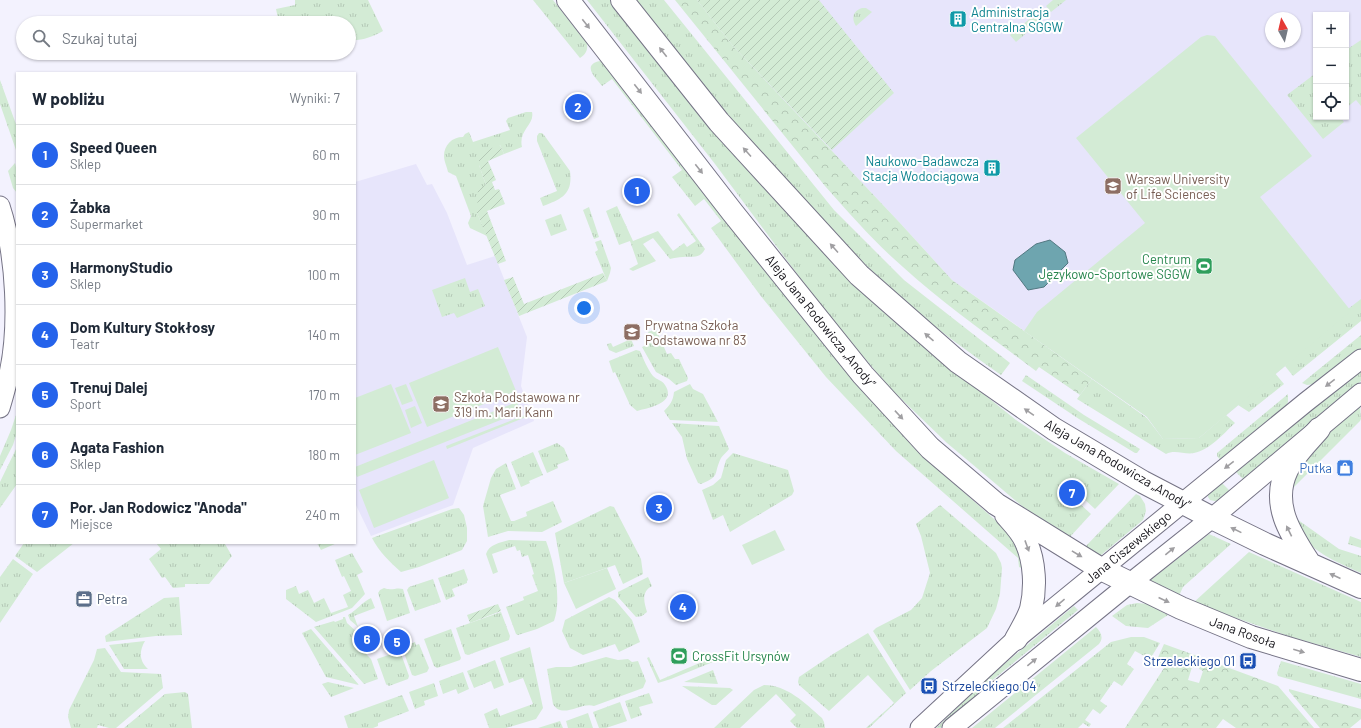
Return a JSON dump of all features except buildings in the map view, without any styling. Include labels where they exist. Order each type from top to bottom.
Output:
[{"type":"main road","name":"Aleja Jana Rodowicza „Anody”","points":[[568,0],[733,213],[863,375],[930,448],[996,504],[1101,569],[1129,584]]},
{"type":"main road","name":"Aleja Jana Rodowicza „Anody”","points":[[622,0],[719,122],[859,275],[958,362],[1054,429],[1143,482],[1212,518]]},
{"type":"main road","points":[[1310,564],[1286,523],[1281,505],[1281,494],[1282,484],[1287,470],[1296,456],[1319,430]]},
{"type":"main road","points":[[996,504],[1020,531],[1026,542],[1034,573],[1031,610],[1016,639]]},
{"type":"main road","points":[[1212,518],[1361,587]]},
{"type":"main road","name":"Jana Rosoła","points":[[1129,584],[1181,608],[1251,637],[1361,670]]},
{"type":"street","points":[[0,206],[11,257],[16,311],[11,363],[0,408]]},
{"type":"street","name":"Jana Ciszewskiego","points":[[920,728],[1016,639],[1361,359]]},
{"type":"street","points":[[952,728],[1212,518],[1361,394]]},
{"type":"shaded area","name":"Warsaw University of Life Sciences","points":[[697,0],[1361,0],[1361,303],[1199,438],[1163,439],[1147,417],[952,280],[733,46]]},
{"type":"shaded area","name":"Szkoła Podstawowa nr 319 im. Marii Kann","points":[[416,164],[427,185],[432,184],[447,213],[467,265],[495,256],[527,337],[521,386],[534,421],[473,448],[453,505],[371,536],[356,505],[356,182]]},
{"type":"shaded area","points":[[1050,240],[1065,252],[1068,263],[1044,287],[1028,290],[1013,270],[1015,260],[1036,244]]},
{"type":"green space","points":[[295,0],[368,0],[383,31],[367,38],[356,40],[356,16],[278,16],[276,9],[295,5]]},
{"type":"green space","points":[[533,0],[553,0],[587,43],[587,50],[580,58]]},
{"type":"green space","points":[[587,0],[610,0],[654,53],[944,362],[1016,420],[1065,453],[1119,484],[1095,509],[1072,488],[1068,493],[1091,514],[1069,538],[1022,506],[947,443],[890,388],[827,314],[715,164]]},
{"type":"green space","points":[[632,0],[664,0],[834,210],[904,280],[1010,363],[1001,375],[943,333],[910,306],[835,235],[765,158]]},
{"type":"green space","points":[[675,0],[697,0],[733,46],[952,280],[1092,379],[1080,395],[1039,367],[1036,371],[935,294],[883,248],[825,186]]},
{"type":"green space","points":[[697,0],[819,0],[894,93],[832,150],[733,46]]},
{"type":"green space","points":[[1053,0],[1066,0],[1051,12],[1046,6]]},
{"type":"green space","points":[[866,8],[872,12],[856,26],[853,18],[854,15],[859,9]]},
{"type":"green space","points":[[1038,12],[1044,18],[1016,42],[1010,35]]},
{"type":"green space","name":"Centrum Językowo-Sportowe SGGW","points":[[1207,35],[1215,36],[1312,156],[1260,197],[1351,311],[1199,438],[1163,439],[1147,417],[1024,331],[1037,312],[1145,223],[1076,138],[1201,37]]},
{"type":"green space","points":[[1361,40],[1361,106],[1356,100],[1349,106],[1349,48]]},
{"type":"green space","points":[[600,61],[604,63],[865,391],[915,449],[1011,534],[1017,543],[1024,569],[1019,567],[1018,558],[896,451],[826,377],[760,295],[711,228],[721,221],[704,199],[695,206],[672,177],[682,170],[612,79],[602,86],[594,76],[591,65]]},
{"type":"green space","points":[[1313,75],[1313,120],[1342,120],[1344,122],[1323,139],[1287,95]]},
{"type":"green space","points":[[0,80],[16,124],[16,150],[0,104]]},
{"type":"green space","points":[[526,112],[532,112],[532,117],[522,136],[522,147],[504,154],[500,145],[479,165],[486,185],[477,213],[487,236],[470,228],[468,223],[471,216],[456,176],[448,172],[444,158],[445,148],[449,142],[455,138],[463,137],[469,132],[473,142],[510,130],[506,121],[508,118]]},
{"type":"green space","points":[[539,133],[544,135],[570,171],[570,185],[565,194],[556,201],[543,206],[540,198],[557,191],[537,141],[537,136]]},
{"type":"green space","points":[[500,145],[504,154],[488,161],[496,180],[492,182],[495,190],[499,189],[505,204],[487,211],[506,261],[498,264],[477,213],[478,188],[486,185],[479,165],[479,153]]},
{"type":"green space","points":[[15,163],[16,192],[13,188],[8,171]]},
{"type":"green space","points":[[617,206],[633,241],[658,231],[673,251],[684,243],[687,247],[696,241],[677,215],[679,213],[705,249],[698,256],[670,259],[653,238],[643,244],[656,261],[633,271],[629,269],[638,264],[630,241],[619,245],[606,211]]},
{"type":"green space","points":[[589,207],[599,237],[594,239],[583,210]]},
{"type":"green space","points":[[561,214],[567,230],[551,236],[545,220]]},
{"type":"green space","points":[[601,240],[611,268],[607,281],[595,252],[598,250],[595,242]]},
{"type":"green space","points":[[603,273],[607,281],[519,316],[504,280],[513,277],[524,304]]},
{"type":"green space","points":[[465,278],[470,292],[478,289],[485,306],[457,318],[454,313],[442,317],[432,290]]},
{"type":"green space","points":[[1361,299],[1361,321],[1293,376],[1285,366],[1344,312]]},
{"type":"green space","points":[[656,329],[667,354],[671,353],[675,359],[679,359],[688,378],[687,381],[676,385],[669,379],[656,372],[642,347],[652,342],[648,332]]},
{"type":"green space","points":[[1361,335],[1361,350],[1315,384],[1307,385],[1302,383]]},
{"type":"green space","points":[[631,339],[634,346],[616,353],[609,350],[607,344],[611,343],[613,347]]},
{"type":"green space","points":[[498,347],[516,391],[427,427],[409,383]]},
{"type":"green space","points":[[636,350],[640,351],[651,373],[664,383],[668,391],[665,400],[660,404],[637,411],[630,405],[615,372],[613,373],[609,361]]},
{"type":"green space","points":[[1258,353],[1284,384],[1249,412],[1238,405]]},
{"type":"green space","points":[[1361,370],[1361,381],[1318,421],[1245,481],[1235,471]]},
{"type":"green space","points":[[1026,375],[1084,415],[1140,449],[1137,453],[1135,453],[1079,419],[1022,381]]},
{"type":"green space","points":[[1092,379],[1147,418],[1163,439],[1199,438],[1226,415],[1235,423],[1205,449],[1194,453],[1173,452],[1166,454],[1077,399]]},
{"type":"green space","points":[[391,384],[411,433],[356,455],[356,398]]},
{"type":"green space","points":[[406,384],[413,401],[402,405],[395,388]]},
{"type":"green space","points":[[690,384],[693,389],[703,394],[718,422],[670,420],[664,411],[671,403],[674,392]]},
{"type":"green space","points":[[1288,394],[1288,402],[1285,408],[1221,461],[1217,456],[1217,453]]},
{"type":"green space","points":[[517,402],[521,412],[357,477],[356,467]]},
{"type":"green space","points":[[1360,404],[1360,421],[1289,492],[1304,457]]},
{"type":"green space","points":[[415,406],[422,423],[411,428],[405,410]]},
{"type":"green space","points":[[16,415],[16,435],[13,445],[0,470],[0,456]]},
{"type":"green space","points":[[525,415],[526,417],[447,449],[446,446]]},
{"type":"green space","points":[[672,423],[719,426],[729,449],[721,458],[716,474],[711,479],[701,484],[698,483],[687,459],[682,437]]},
{"type":"green space","points":[[557,443],[564,448],[569,460],[557,465],[558,468],[547,473],[538,451]]},
{"type":"green space","points":[[16,449],[16,485],[0,508],[0,482]]},
{"type":"green space","points":[[533,452],[543,475],[529,481],[530,483],[521,487],[511,462]]},
{"type":"green space","points":[[733,453],[788,470],[794,491],[792,495],[730,532],[723,515],[713,520],[702,490],[713,485],[721,478],[726,460]]},
{"type":"green space","points":[[434,460],[449,498],[374,528],[359,490]]},
{"type":"green space","points":[[506,463],[516,489],[500,495],[511,521],[527,516],[526,512],[553,501],[562,522],[542,532],[508,531],[488,537],[483,506],[491,478],[496,469]]},
{"type":"green space","points":[[1221,482],[1231,492],[1219,502],[1210,500],[1208,493]]},
{"type":"green space","points":[[1136,494],[1140,496],[1145,504],[1146,511],[1143,520],[1100,556],[1085,547]]},
{"type":"green space","points":[[940,505],[996,553],[1002,568],[1000,594],[996,609],[987,628],[931,671],[910,690],[873,631],[911,610],[922,598],[930,573],[921,536],[916,524]]},
{"type":"green space","points":[[610,506],[614,507],[641,559],[643,574],[623,584],[615,565],[564,583],[555,533]]},
{"type":"green space","points":[[459,508],[464,515],[467,528],[467,541],[462,550],[419,567],[401,572],[381,552],[372,538],[452,509]]},
{"type":"green space","points":[[1294,517],[1339,549],[1361,556],[1361,573],[1334,560],[1314,548],[1305,538]]},
{"type":"green space","points":[[775,530],[785,550],[752,565],[742,545]]},
{"type":"green space","points":[[1209,534],[1231,544],[1183,587],[1178,598],[1148,582]]},
{"type":"green space","points":[[1350,536],[1361,540],[1361,548],[1348,544]]},
{"type":"green space","points":[[509,540],[546,541],[552,559],[556,581],[557,602],[554,621],[537,629],[518,635],[516,634],[506,607],[524,600],[523,597],[538,591],[532,575],[534,574],[528,555],[522,557],[520,550],[517,551],[515,546],[492,554],[498,572],[493,574],[486,554],[492,546]]},
{"type":"green space","points":[[23,544],[73,544],[37,572],[15,556]]},
{"type":"green space","points":[[157,544],[225,544],[232,556],[209,584],[185,584],[185,587],[173,588],[165,577],[162,578],[149,559],[161,549]]},
{"type":"green space","points":[[318,544],[335,544],[321,550]]},
{"type":"green space","points":[[1249,552],[1361,602],[1361,657],[1291,637],[1193,603]]},
{"type":"green space","points":[[352,553],[363,572],[357,575],[365,594],[352,608],[316,622],[286,599],[286,590],[296,586],[299,594],[308,590],[314,603],[324,598],[331,613],[348,607],[343,595],[351,591],[344,576],[342,577],[335,560]]},
{"type":"green space","points":[[13,559],[33,574],[0,623],[0,577]]},
{"type":"green space","points":[[607,568],[616,589],[576,609],[564,583]]},
{"type":"green space","points":[[464,569],[468,580],[467,583],[452,589],[455,596],[446,600],[438,578]]},
{"type":"green space","points":[[648,577],[652,586],[646,591],[644,598],[647,612],[642,616],[636,617],[618,597],[618,592]]},
{"type":"green space","points":[[433,579],[441,602],[415,611],[407,590],[409,587]]},
{"type":"green space","points":[[384,588],[403,589],[410,613],[387,621],[378,593]]},
{"type":"green space","points":[[179,597],[182,635],[156,636],[106,642],[105,636],[164,598]]},
{"type":"green space","points":[[609,597],[615,600],[632,620],[640,642],[619,652],[615,644],[583,655],[570,648],[562,631],[565,620]]},
{"type":"green space","points":[[371,598],[375,608],[354,616],[358,627],[350,620],[348,615]]},
{"type":"green space","points":[[1137,603],[1148,604],[1168,615],[1148,628],[1126,626],[1112,616],[1127,605]]},
{"type":"green space","points":[[498,604],[501,611],[470,623],[467,615]]},
{"type":"green space","points":[[1074,606],[1078,610],[989,683],[941,728],[936,728],[991,675]]},
{"type":"green space","points":[[501,612],[510,636],[509,640],[468,655],[465,654],[456,628]]},
{"type":"green space","points":[[343,617],[345,617],[347,623],[358,633],[367,655],[371,659],[378,679],[364,684],[314,627],[334,621],[335,622],[343,619]]},
{"type":"green space","points":[[1096,627],[1101,635],[1099,644],[995,728],[972,728]]},
{"type":"green space","points":[[311,629],[359,685],[326,677],[302,633]]},
{"type":"green space","points":[[451,629],[461,658],[460,660],[437,668],[434,666],[424,639]]},
{"type":"green space","points":[[868,633],[906,693],[869,728],[866,728],[894,703],[868,675],[829,711],[799,685],[798,682],[799,677]]},
{"type":"green space","points":[[1131,637],[1144,637],[1160,643],[1150,659],[1135,651],[1127,664],[1134,669],[1122,686],[1114,681],[1100,701],[1107,706],[1100,714],[1093,709],[1085,720],[1091,724],[1089,727],[1083,723],[1078,728],[1003,728],[1111,642]]},
{"type":"green space","points":[[145,641],[141,656],[143,663],[148,669],[124,669],[109,645]]},
{"type":"green space","points":[[415,642],[416,645],[419,644],[429,668],[427,672],[415,676],[412,675],[403,650],[408,648],[407,645]]},
{"type":"green space","points":[[1164,644],[1200,657],[1197,668],[1192,667],[1188,680],[1199,683],[1203,671],[1199,669],[1202,658],[1278,686],[1314,728],[1236,728],[1223,719],[1216,728],[1125,728],[1164,668],[1156,662]]},
{"type":"green space","points":[[530,647],[543,708],[536,719],[506,728],[489,728],[484,714],[497,708],[500,716],[533,704],[523,678],[509,683],[500,658]]},
{"type":"green space","points":[[105,648],[121,672],[161,674],[163,688],[116,728],[98,725],[97,728],[71,728],[68,717],[69,710],[94,660],[97,649]]},
{"type":"green space","points":[[400,651],[409,676],[408,679],[389,686],[386,684],[377,659]]},
{"type":"green space","points":[[606,657],[618,660],[628,659],[632,662],[638,661],[646,681],[643,688],[594,706],[589,705],[562,710],[553,704],[547,669],[556,667],[571,667]]},
{"type":"green space","points":[[649,657],[660,680],[711,658],[713,662],[658,683],[647,658]]},
{"type":"green space","points":[[495,660],[504,685],[494,689],[491,681],[474,688],[467,671]]},
{"type":"green space","points":[[1281,661],[1361,684],[1361,699],[1278,676],[1277,673]]},
{"type":"green space","points":[[713,670],[718,684],[684,682]]},
{"type":"green space","points":[[463,672],[469,689],[458,694],[456,689],[443,694],[439,681]]},
{"type":"green space","points":[[328,682],[354,688],[331,697],[322,684]]},
{"type":"green space","points":[[434,683],[438,696],[424,701],[425,705],[415,709],[409,692]]},
{"type":"green space","points":[[764,685],[788,691],[822,718],[825,728],[797,728],[790,721],[796,715],[776,694],[740,728],[714,728],[754,690]]},
{"type":"green space","points":[[682,686],[730,688],[733,690],[716,705],[712,705]]},
{"type":"green space","points":[[1289,689],[1361,709],[1361,719],[1350,728],[1320,728],[1289,691]]},
{"type":"green space","points":[[185,692],[188,694],[192,728],[124,728],[165,694]]},
{"type":"green space","points":[[649,693],[653,703],[639,707],[642,715],[631,719],[625,701]]},
{"type":"green space","points":[[402,695],[409,711],[378,723],[378,726],[373,728],[348,728],[344,716]]},
{"type":"green space","points":[[620,702],[627,721],[606,728],[599,728],[593,712]]},
{"type":"green space","points":[[588,713],[593,728],[568,728],[566,721]]},
{"type":"green space","points":[[560,721],[563,728],[538,728]]},
{"type":"place","name":"Administracja Centralna SGGW","points":[[958,19]]},
{"type":"place","name":"Żabka","points":[[578,107]]},
{"type":"place","name":"Naukowo-Badawcza Stacja Wodociągowa","points":[[992,168]]},
{"type":"place","name":"Warsaw University of Life Sciences","points":[[1113,186]]},
{"type":"place","name":"Speed Queen","points":[[637,191]]},
{"type":"place","name":"Centrum Językowo-Sportowe SGGW","points":[[1204,266]]},
{"type":"place","name":"Prywatna Szkoła Podstawowa nr 83","points":[[632,332]]},
{"type":"place","name":"Szkoła Podstawowa nr 319 im. Marii Kann","points":[[441,404]]},
{"type":"place","name":"Putka","points":[[1345,468]]},
{"type":"place","name":"Por. Jan Rodowicz \"Anoda\"","points":[[1072,493]]},
{"type":"place","name":"HarmonyStudio","points":[[659,508]]},
{"type":"place","name":"Petra","points":[[84,599]]},
{"type":"place","name":"Dom Kultury Stokłosy","points":[[683,607]]},
{"type":"place","name":"Agata Fashion","points":[[367,639]]},
{"type":"place","name":"Trenuj Dalej","points":[[397,642]]},
{"type":"place","name":"CrossFit Ursynów","points":[[679,656]]},
{"type":"place","name":"Strzeleckiego 01","points":[[1248,661]]},
{"type":"place","name":"Strzeleckiego 04","points":[[929,686]]}]
